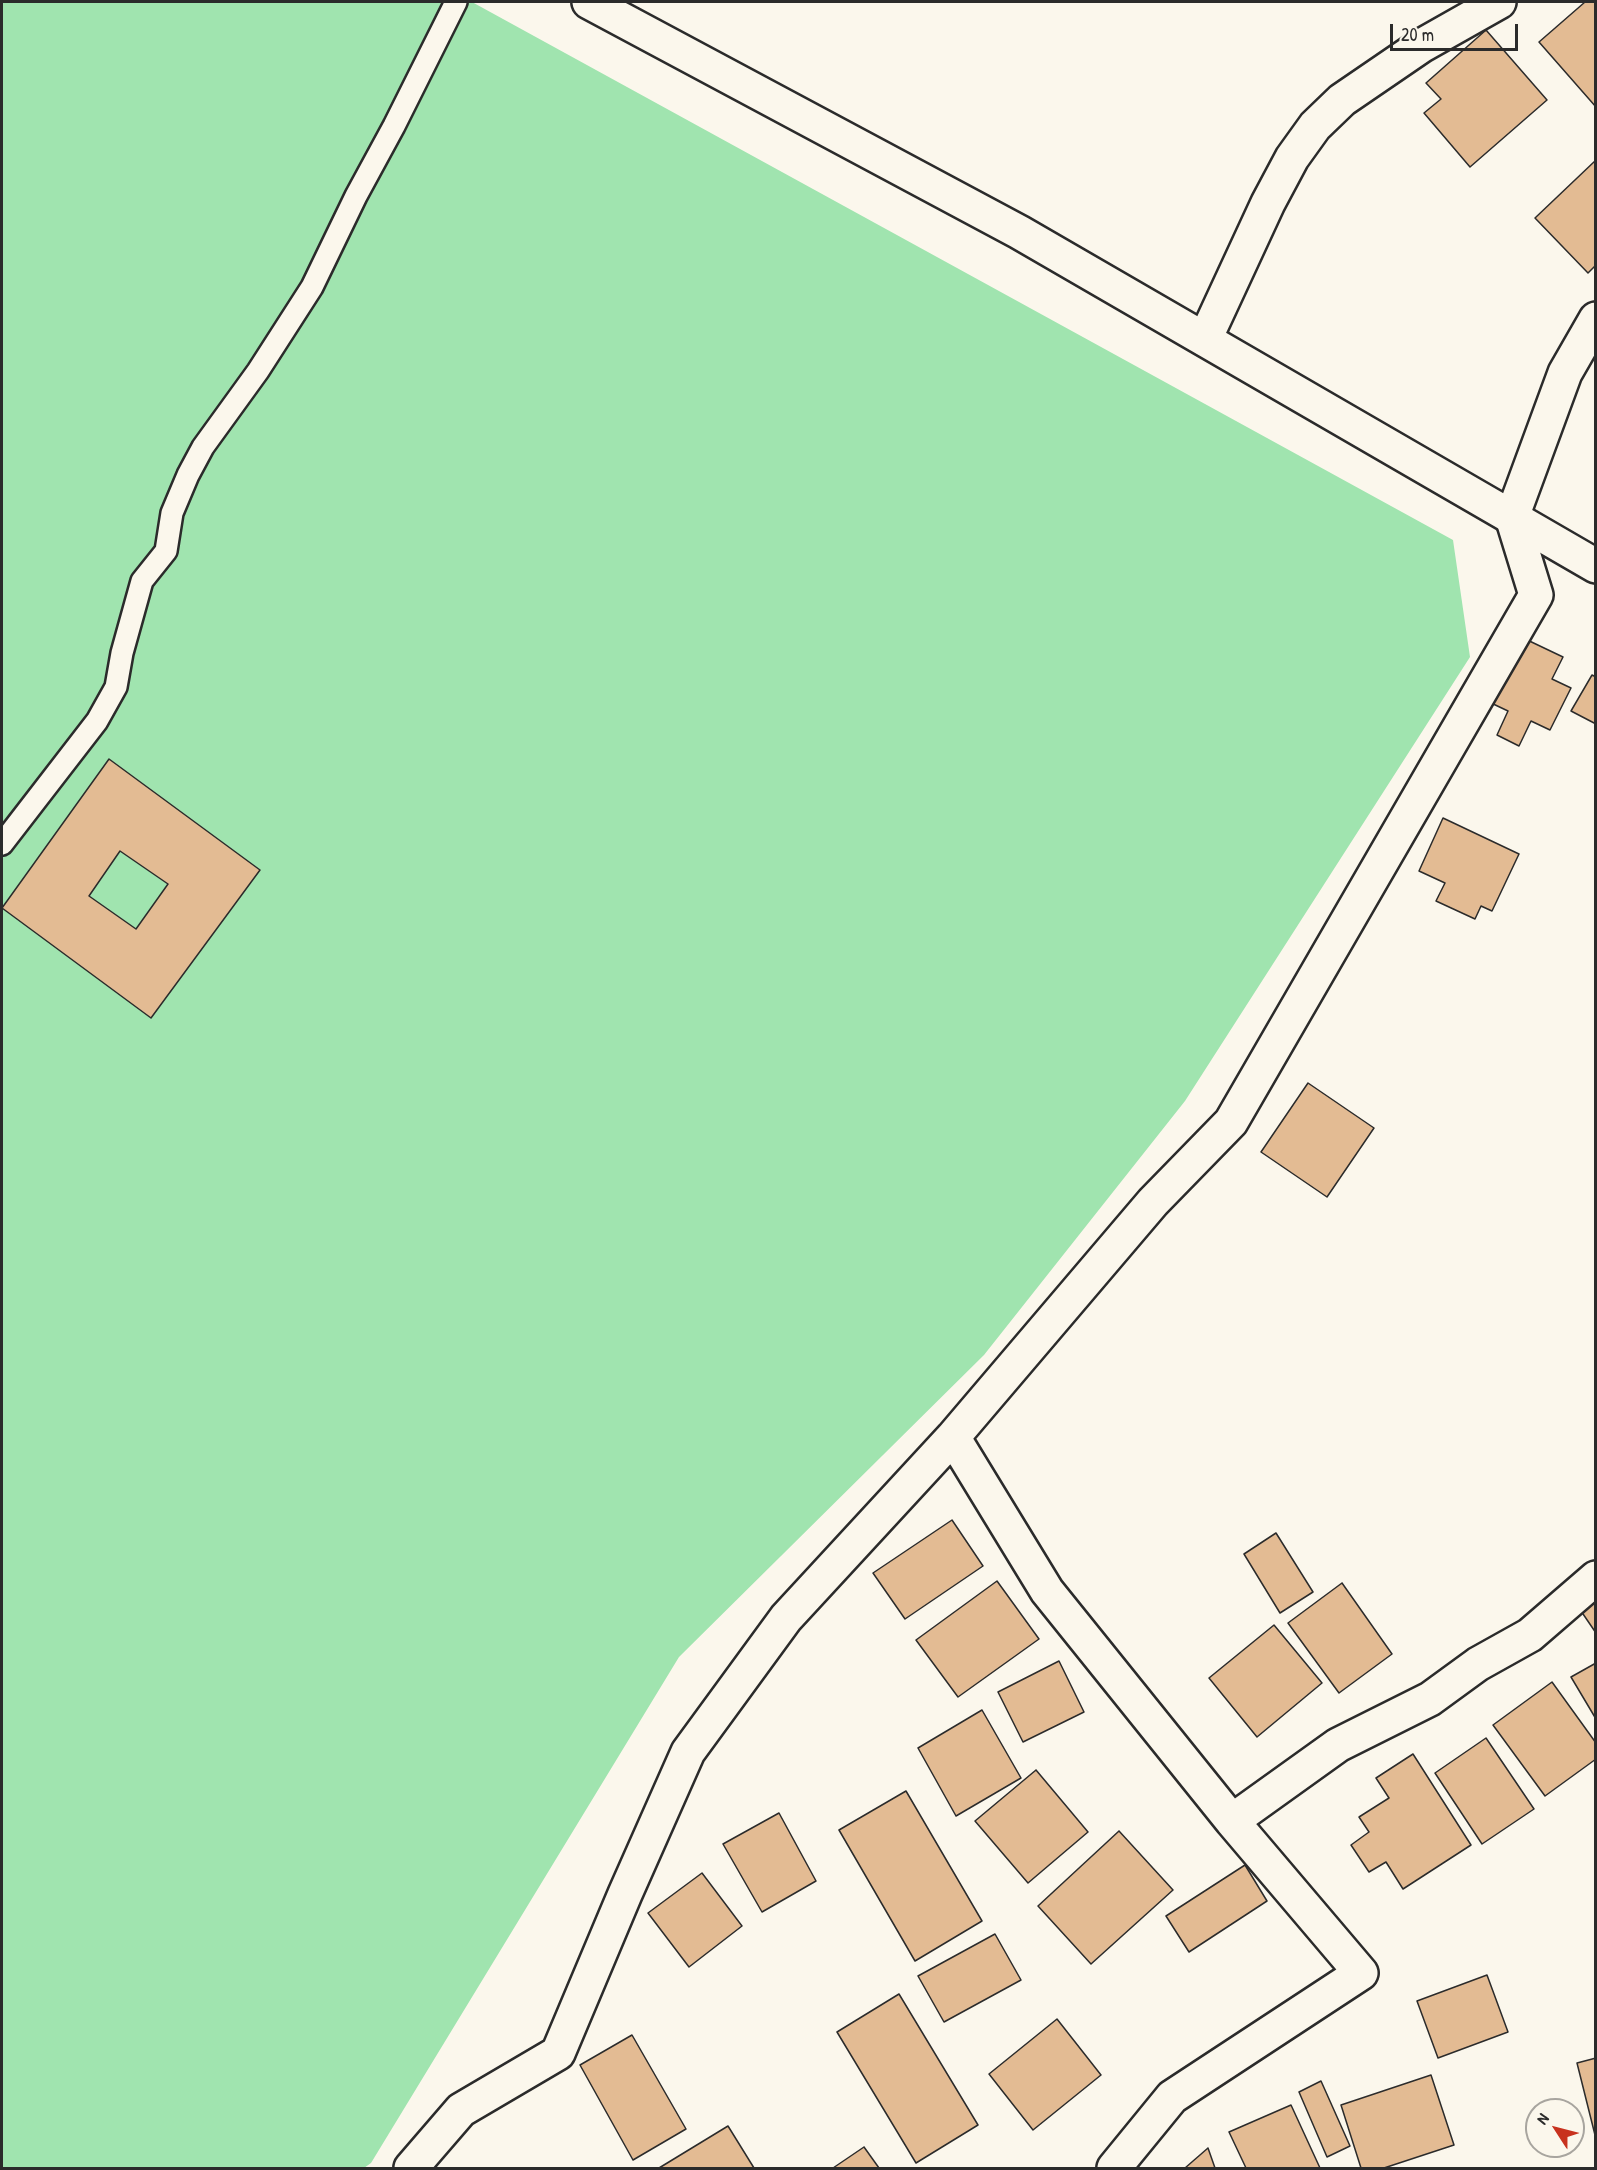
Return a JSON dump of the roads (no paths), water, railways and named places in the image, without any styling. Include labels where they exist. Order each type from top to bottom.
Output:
[{"type":"street","points":[[589,2],[1008,227],[1596,566]]},
{"type":"street","points":[[1205,339],[1268,203],[1292,158],[1315,126],[1342,100],[1421,46],[1499,2]]},
{"type":"street","points":[[411,2169],[461,2110],[558,2053],[688,1752],[786,1618],[953,1437],[1153,1202],[1231,1122],[1536,595],[1512,517],[1565,373],[1596,319]]},
{"type":"street","points":[[953,1437],[1047,1591],[1232,1821],[1361,1973],[1173,2097],[1114,2169]]},
{"type":"street","points":[[1232,1821],[1338,1745],[1430,1699],[1478,1664],[1530,1635],[1596,1578]]},
{"type":"lane","points":[[2,844],[97,721],[116,687],[122,653],[142,581],[166,550],[172,513],[188,475],[203,447],[258,371],[312,287],[456,2]]}]
